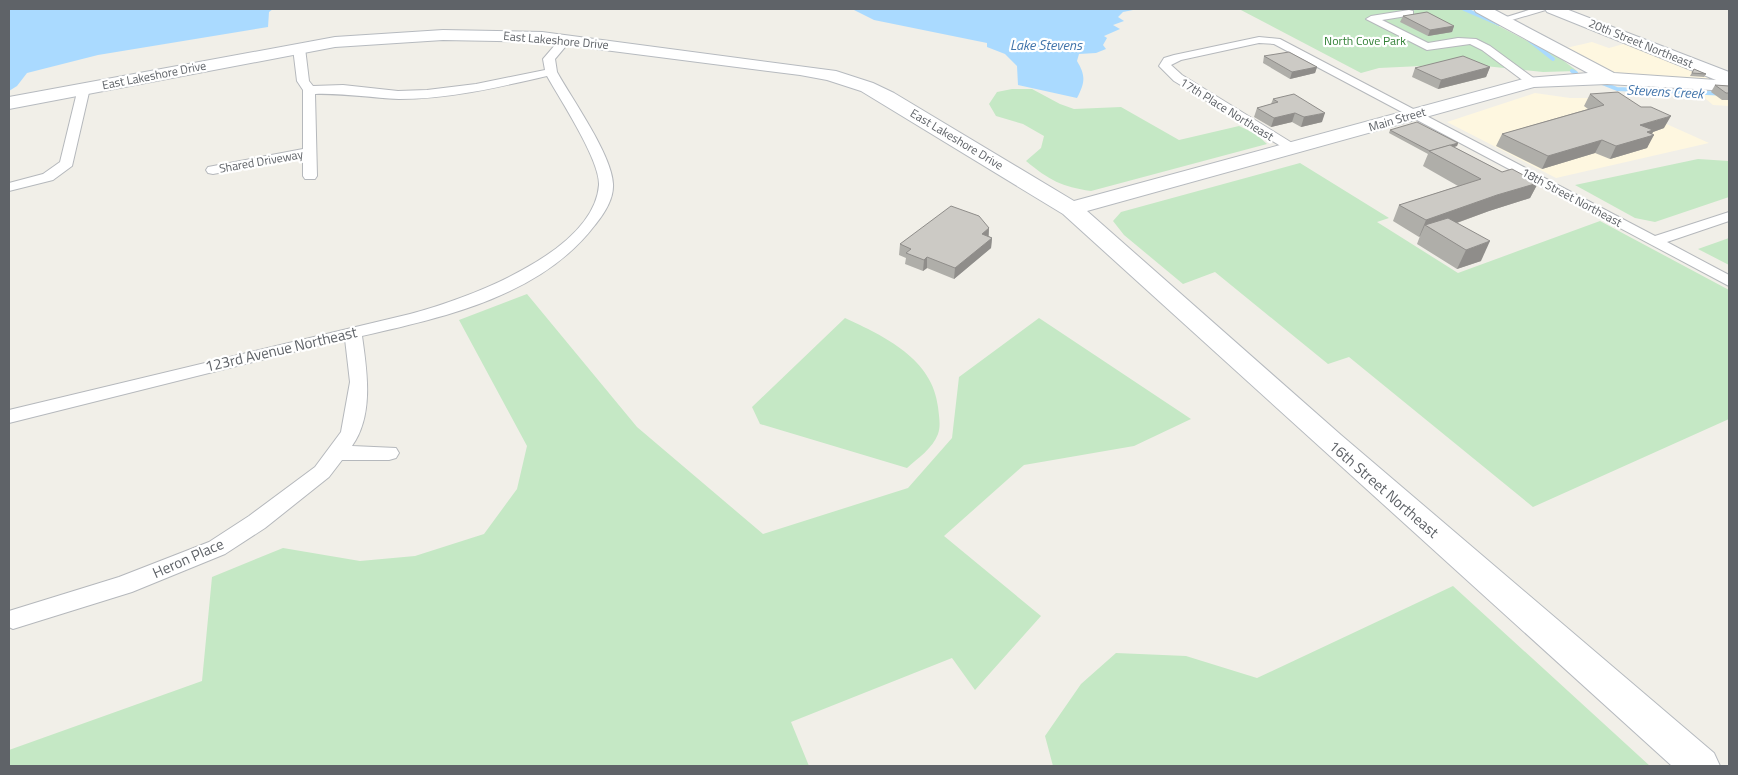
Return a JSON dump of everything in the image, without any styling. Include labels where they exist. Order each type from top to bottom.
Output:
[{"type":"main road","points":[[1482,9],[1505,19],[1608,77]]},
{"type":"main road","name":"20th Street Northeast","points":[[1553,9],[1729,78]]},
{"type":"main road","name":"East Lakeshore Drive","points":[[9,103],[299,48],[369,38],[505,35],[564,40],[800,70],[830,75],[867,87],[970,146],[1071,209]]},
{"type":"main road","name":"Main Street","points":[[1071,209],[1533,82],[1563,78],[1608,77],[1729,86]]},
{"type":"main road","name":"16th Street Northeast","points":[[1071,209],[1331,442],[1700,766]]},
{"type":"street","points":[[1505,19],[1544,9]]},
{"type":"street","points":[[1409,12],[1371,19],[1427,47],[1458,41],[1472,42],[1486,48],[1533,82]]},
{"type":"street","points":[[1165,66],[1168,61],[1178,57],[1270,39]]},
{"type":"street","name":"18th Street Northeast","points":[[1270,39],[1729,280]]},
{"type":"street","points":[[309,90],[343,89],[398,95],[427,94],[476,88],[551,72],[549,59],[564,40]]},
{"type":"street","name":"Shared Driveway","points":[[299,48],[303,81],[309,90],[310,176]]},
{"type":"street","name":"17th Place Northeast","points":[[1165,66],[1178,78],[1292,149]]},
{"type":"street","name":"123rd Avenue Northeast","points":[[9,416],[439,311],[510,284],[546,263],[567,247],[586,228],[598,210],[606,185],[602,165],[551,72]]},
{"type":"street","points":[[9,187],[45,178],[61,170],[69,157],[84,88]]},
{"type":"street","name":"Shared Driveway","points":[[213,170],[309,152]]},
{"type":"street","points":[[1654,241],[1729,216]]},
{"type":"street","name":"Heron Place","points":[[12,619],[124,585],[217,548],[257,522],[322,472],[338,453],[351,433],[359,382],[353,332]]},
{"type":"street","points":[[338,453],[389,454]]},
{"type":"shaded area","points":[[1592,42],[1609,48],[1627,43],[1729,84],[1729,106],[1713,105],[1682,79],[1606,70],[1566,48]]},
{"type":"shaded area","points":[[1535,93],[1570,98],[1599,98],[1642,113],[1709,143],[1556,178],[1447,122]]},
{"type":"green space","name":"North Cove Park","points":[[1239,9],[1466,9],[1560,58],[1577,71],[1543,72],[1446,62],[1421,66],[1379,68],[1361,73]]},
{"type":"green space","points":[[1012,89],[1032,89],[1060,104],[1074,109],[1121,107],[1179,140],[1239,126],[1256,134],[1267,144],[1091,191],[1081,189],[1056,182],[1026,161],[1041,148],[1044,136],[1023,124],[996,116],[989,104],[997,92]]},
{"type":"green space","points":[[1698,159],[1729,161],[1729,197],[1655,222],[1635,218],[1575,185]]},
{"type":"green space","points":[[1300,163],[1389,218],[1377,222],[1458,273],[1600,221],[1729,290],[1729,419],[1533,507],[1349,357],[1328,364],[1215,272],[1183,284],[1124,235],[1113,221],[1121,212]]},
{"type":"green space","points":[[1729,238],[1729,265],[1698,249]]},
{"type":"green space","points":[[527,294],[637,427],[763,534],[908,488],[952,438],[959,377],[1039,318],[1191,419],[1134,446],[1024,465],[944,536],[1041,616],[975,690],[952,658],[791,722],[809,766],[9,766],[9,750],[202,681],[212,577],[283,548],[360,561],[415,556],[484,534],[517,489],[527,446],[459,320]]},
{"type":"green space","points":[[845,318],[890,341],[904,351],[917,362],[927,375],[934,390],[939,417],[938,434],[929,449],[907,468],[760,424],[752,407]]},
{"type":"green space","points":[[1453,586],[1650,766],[1053,766],[1045,736],[1081,684],[1116,653],[1186,656],[1257,678]]},
{"type":"water","points":[[9,9],[273,9],[269,12],[268,27],[98,55],[27,73],[17,86],[9,91]]},
{"type":"water","name":"Lake Stevens","points":[[852,9],[1138,9],[1123,12],[1118,17],[1124,21],[1113,25],[1120,29],[1104,36],[1107,38],[1103,45],[1106,49],[1096,53],[1079,54],[1077,61],[1082,71],[1083,79],[1082,88],[1077,98],[1018,85],[1017,66],[1005,54],[987,47],[987,43],[874,20]]},
{"type":"building","points":[[1427,12],[1454,26],[1430,30],[1403,16]]},
{"type":"building","points":[[1289,52],[1317,67],[1292,72],[1264,56]]},
{"type":"building","points":[[1463,56],[1490,67],[1441,80],[1415,68]]},
{"type":"building","points":[[1694,69],[1701,72],[1706,74],[1692,73]]},
{"type":"building","points":[[1715,85],[1729,86],[1729,93],[1726,93]]},
{"type":"building","points":[[1618,92],[1641,107],[1651,107],[1671,116],[1640,125],[1653,130],[1647,132],[1654,135],[1616,146],[1602,140],[1548,156],[1502,134],[1604,105],[1590,94]]},
{"type":"building","points":[[1294,94],[1325,113],[1304,117],[1295,113],[1274,118],[1257,108],[1278,102],[1273,99]]},
{"type":"building","points":[[1417,122],[1458,143],[1430,151],[1390,130]]},
{"type":"building","points":[[1450,145],[1502,172],[1512,169],[1538,183],[1426,220],[1399,205],[1481,179],[1429,151]]},
{"type":"building","points":[[951,206],[979,216],[989,228],[982,234],[992,238],[955,268],[927,257],[924,260],[906,253],[911,249],[900,244]]},
{"type":"building","points":[[1448,218],[1490,241],[1466,250],[1425,225]]},
{"type":"waterway","name":"Stevens Creek","points":[[1464,9],[1499,24]]},
{"type":"waterway","name":"Stevens Creek","points":[[1529,40],[1553,59]]},
{"type":"waterway","name":"Stevens Creek","points":[[1572,71],[1576,73]]},
{"type":"waterway","name":"Stevens Creek","points":[[1602,83],[1617,89],[1729,94]]}]
